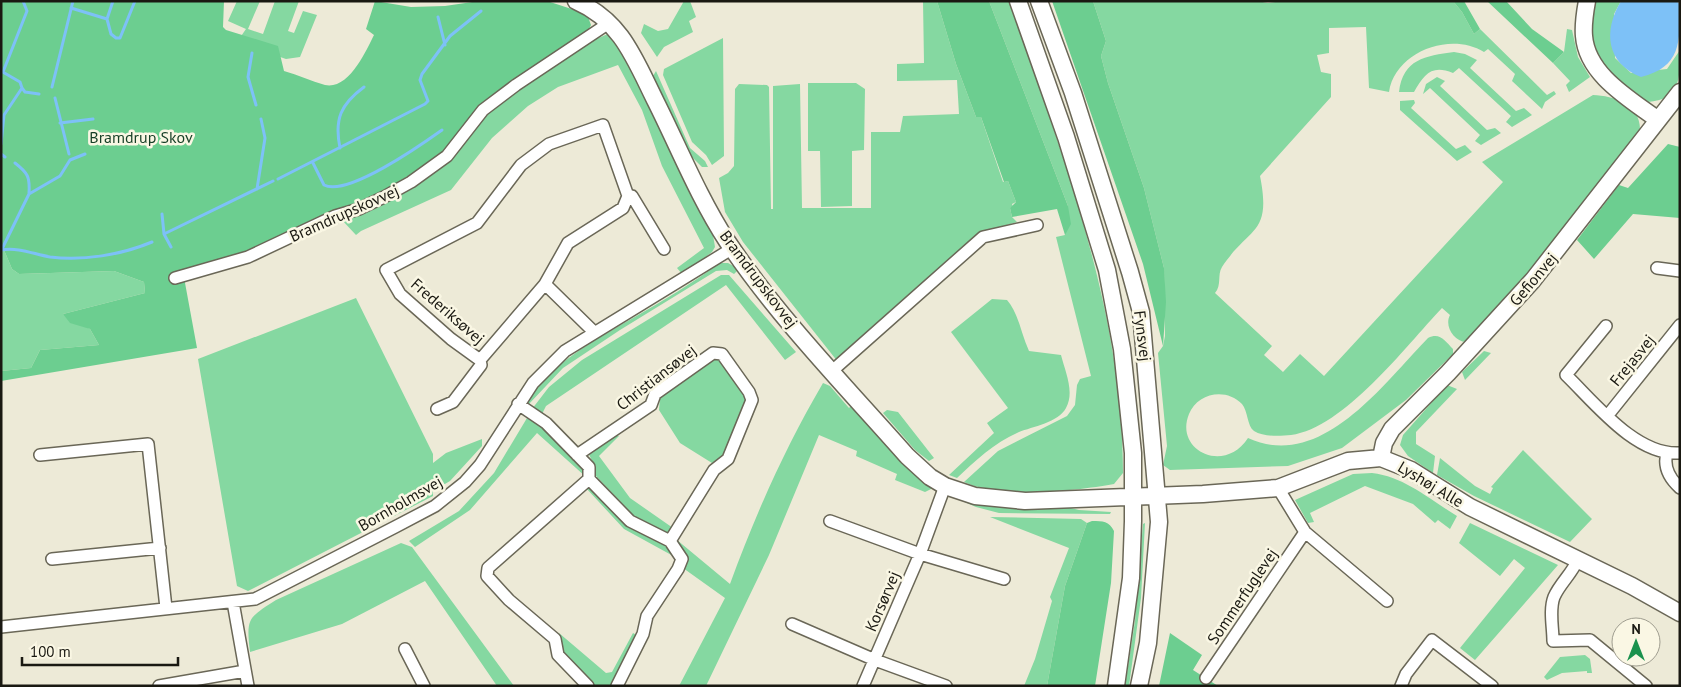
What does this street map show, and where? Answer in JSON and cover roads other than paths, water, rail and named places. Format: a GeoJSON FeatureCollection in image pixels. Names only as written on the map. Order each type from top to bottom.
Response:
{"type":"FeatureCollection","features":[{"type":"Feature","properties":{"kind":"street","name":"Bramdrupskovvej"},"geometry":{"type":"LineString","coordinates":[[576,1],[609,22],[624,38],[697,184],[733,248],[781,311],[919,469],[945,486],[976,496],[1007,500],[1134,497]]}},
{"type":"Feature","properties":{"kind":"street","name":"Fynsvej"},"geometry":{"type":"LineString","coordinates":[[1018,1],[1066,137],[1107,270],[1128,390],[1134,497],[1131,578],[1116,686]]}},
{"type":"Feature","properties":{"kind":"street","name":"Fynsvej"},"geometry":{"type":"LineString","coordinates":[[1039,1],[1076,102],[1141,312],[1158,496],[1158,532],[1148,643],[1139,686]]}},
{"type":"Feature","properties":{"kind":"street"},"geometry":{"type":"LineString","coordinates":[[1586,1],[1584,37],[1588,53],[1595,65],[1607,80],[1658,120]]}},
{"type":"Feature","properties":{"kind":"street","name":"Bramdrupskovvej"},"geometry":{"type":"LineString","coordinates":[[176,278],[248,257],[320,223],[376,201],[411,182],[447,156],[483,110],[516,85],[609,22]]}},
{"type":"Feature","properties":{"kind":"street","name":"Gefionvej"},"geometry":{"type":"LineString","coordinates":[[1381,458],[1384,443],[1392,429],[1448,373],[1533,280],[1680,92]]}},
{"type":"Feature","properties":{"kind":"street","name":"Frederiksøvej"},"geometry":{"type":"LineString","coordinates":[[437,409],[453,402],[481,365],[480,360],[545,284],[568,243],[623,208],[628,196],[603,125],[549,144],[521,165],[477,223],[386,270],[400,294],[450,339],[480,360]]}},
{"type":"Feature","properties":{"kind":"street","name":"Frederiksøvej"},"geometry":{"type":"LineString","coordinates":[[628,196],[632,196],[664,249]]}},
{"type":"Feature","properties":{"kind":"street"},"geometry":{"type":"LineString","coordinates":[[832,370],[984,237],[1037,224]]}},
{"type":"Feature","properties":{"kind":"street","name":"Bornholmsvej"},"geometry":{"type":"LineString","coordinates":[[1,627],[255,599],[435,506],[465,482],[480,465],[533,383],[565,351],[733,248]]}},
{"type":"Feature","properties":{"kind":"street"},"geometry":{"type":"LineString","coordinates":[[1657,268],[1680,271]]}},
{"type":"Feature","properties":{"kind":"street"},"geometry":{"type":"LineString","coordinates":[[545,284],[594,332]]}},
{"type":"Feature","properties":{"kind":"street","name":"Frejasvej"},"geometry":{"type":"LineString","coordinates":[[1608,415],[1680,325]]}},
{"type":"Feature","properties":{"kind":"street"},"geometry":{"type":"LineString","coordinates":[[1606,326],[1566,375],[1608,415],[1643,444],[1667,452],[1680,453]]}},
{"type":"Feature","properties":{"kind":"street","name":"Christiansøvej"},"geometry":{"type":"LineString","coordinates":[[577,455],[651,405],[655,394],[713,353],[722,354],[749,392],[752,400],[728,459],[714,470],[670,541]]}},
{"type":"Feature","properties":{"kind":"street"},"geometry":{"type":"LineString","coordinates":[[518,404],[546,423],[589,467],[590,479],[630,521],[670,541],[682,560],[647,616],[643,634],[617,686]]}},
{"type":"Feature","properties":{"kind":"street"},"geometry":{"type":"LineString","coordinates":[[40,455],[148,444],[166,608]]}},
{"type":"Feature","properties":{"kind":"street"},"geometry":{"type":"LineString","coordinates":[[1667,452],[1664,462],[1668,473],[1680,488]]}},
{"type":"Feature","properties":{"kind":"street","name":"Lyshøj Alle"},"geometry":{"type":"LineString","coordinates":[[1134,497],[1278,488],[1348,461],[1381,458],[1402,464],[1470,507],[1578,559],[1679,611]]}},
{"type":"Feature","properties":{"kind":"street"},"geometry":{"type":"LineString","coordinates":[[588,686],[558,654],[555,638],[510,600],[487,576],[488,568],[590,479]]}},
{"type":"Feature","properties":{"kind":"street","name":"Korsørvej"},"geometry":{"type":"LineString","coordinates":[[863,686],[920,554],[945,486]]}},
{"type":"Feature","properties":{"kind":"street"},"geometry":{"type":"LineString","coordinates":[[1278,488],[1305,532],[1387,601]]}},
{"type":"Feature","properties":{"kind":"street"},"geometry":{"type":"LineString","coordinates":[[830,521],[920,554],[1004,579]]}},
{"type":"Feature","properties":{"kind":"street","name":"Sommerfuglevej"},"geometry":{"type":"LineString","coordinates":[[1206,678],[1305,532]]}},
{"type":"Feature","properties":{"kind":"street"},"geometry":{"type":"LineString","coordinates":[[52,560],[160,548]]}},
{"type":"Feature","properties":{"kind":"street"},"geometry":{"type":"LineString","coordinates":[[1578,559],[1573,572],[1555,596],[1552,609],[1553,641],[1590,640],[1646,686]]}},
{"type":"Feature","properties":{"kind":"street"},"geometry":{"type":"LineString","coordinates":[[233,602],[248,686]]}},
{"type":"Feature","properties":{"kind":"street"},"geometry":{"type":"LineString","coordinates":[[792,624],[875,660],[946,686]]}},
{"type":"Feature","properties":{"kind":"street"},"geometry":{"type":"LineString","coordinates":[[1401,686],[1406,674],[1432,640],[1492,686]]}},
{"type":"Feature","properties":{"kind":"street"},"geometry":{"type":"LineString","coordinates":[[405,649],[424,686]]}},
{"type":"Feature","properties":{"kind":"street"},"geometry":{"type":"LineString","coordinates":[[159,686],[245,671]]}},
{"type":"Feature","properties":{"kind":"water"},"geometry":{"type":"Polygon","coordinates":[[[1621,1],[1676,1],[1680,4],[1680,30],[1675,51],[1671,60],[1654,73],[1641,77],[1629,71],[1615,55],[1610,35],[1615,12],[1621,1]]]}},
{"type":"Feature","properties":{"kind":"waterway"},"geometry":{"type":"LineString","coordinates":[[3,72],[27,11],[23,1]]}},
{"type":"Feature","properties":{"kind":"waterway"},"geometry":{"type":"LineString","coordinates":[[52,87],[73,1]]}},
{"type":"Feature","properties":{"kind":"waterway"},"geometry":{"type":"LineString","coordinates":[[107,19],[113,1]]}},
{"type":"Feature","properties":{"kind":"waterway"},"geometry":{"type":"LineString","coordinates":[[71,8],[107,19],[111,34],[116,38],[120,38],[135,1]]}},
{"type":"Feature","properties":{"kind":"waterway"},"geometry":{"type":"LineString","coordinates":[[278,179],[425,104],[428,101],[420,80],[422,74],[450,36],[481,11]]}},
{"type":"Feature","properties":{"kind":"waterway"},"geometry":{"type":"LineString","coordinates":[[438,17],[445,45]]}},
{"type":"Feature","properties":{"kind":"waterway"},"geometry":{"type":"LineString","coordinates":[[252,53],[248,77],[256,105]]}},
{"type":"Feature","properties":{"kind":"waterway"},"geometry":{"type":"LineString","coordinates":[[1,71],[20,82],[22,88],[4,115],[1,144]]}},
{"type":"Feature","properties":{"kind":"waterway"},"geometry":{"type":"LineString","coordinates":[[340,148],[338,129],[341,113],[356,93],[364,87]]}},
{"type":"Feature","properties":{"kind":"waterway"},"geometry":{"type":"LineString","coordinates":[[22,88],[25,92],[39,94]]}},
{"type":"Feature","properties":{"kind":"waterway"},"geometry":{"type":"LineString","coordinates":[[55,98],[69,154]]}},
{"type":"Feature","properties":{"kind":"waterway"},"geometry":{"type":"LineString","coordinates":[[60,123],[93,119]]}},
{"type":"Feature","properties":{"kind":"waterway"},"geometry":{"type":"LineString","coordinates":[[257,189],[265,138],[261,119]]}},
{"type":"Feature","properties":{"kind":"waterway"},"geometry":{"type":"LineString","coordinates":[[313,163],[324,185],[335,187],[349,184],[384,168],[442,130]]}},
{"type":"Feature","properties":{"kind":"waterway"},"geometry":{"type":"LineString","coordinates":[[1,154],[5,157]]}},
{"type":"Feature","properties":{"kind":"waterway"},"geometry":{"type":"LineString","coordinates":[[2,249],[29,194],[60,176],[70,160],[85,154]]}},
{"type":"Feature","properties":{"kind":"waterway"},"geometry":{"type":"LineString","coordinates":[[15,163],[27,176],[29,193]]}},
{"type":"Feature","properties":{"kind":"waterway"},"geometry":{"type":"LineString","coordinates":[[164,234],[273,181]]}},
{"type":"Feature","properties":{"kind":"waterway"},"geometry":{"type":"LineString","coordinates":[[162,214],[164,234],[171,247]]}},
{"type":"Feature","properties":{"kind":"waterway"},"geometry":{"type":"LineString","coordinates":[[1,250],[14,249],[50,257],[76,258],[115,254],[152,242]]}},
{"type":"Feature","properties":{"kind":"park label","name":"Bramdrup Skov"},"geometry":{"type":"Point","coordinates":[141,137]}}]}
